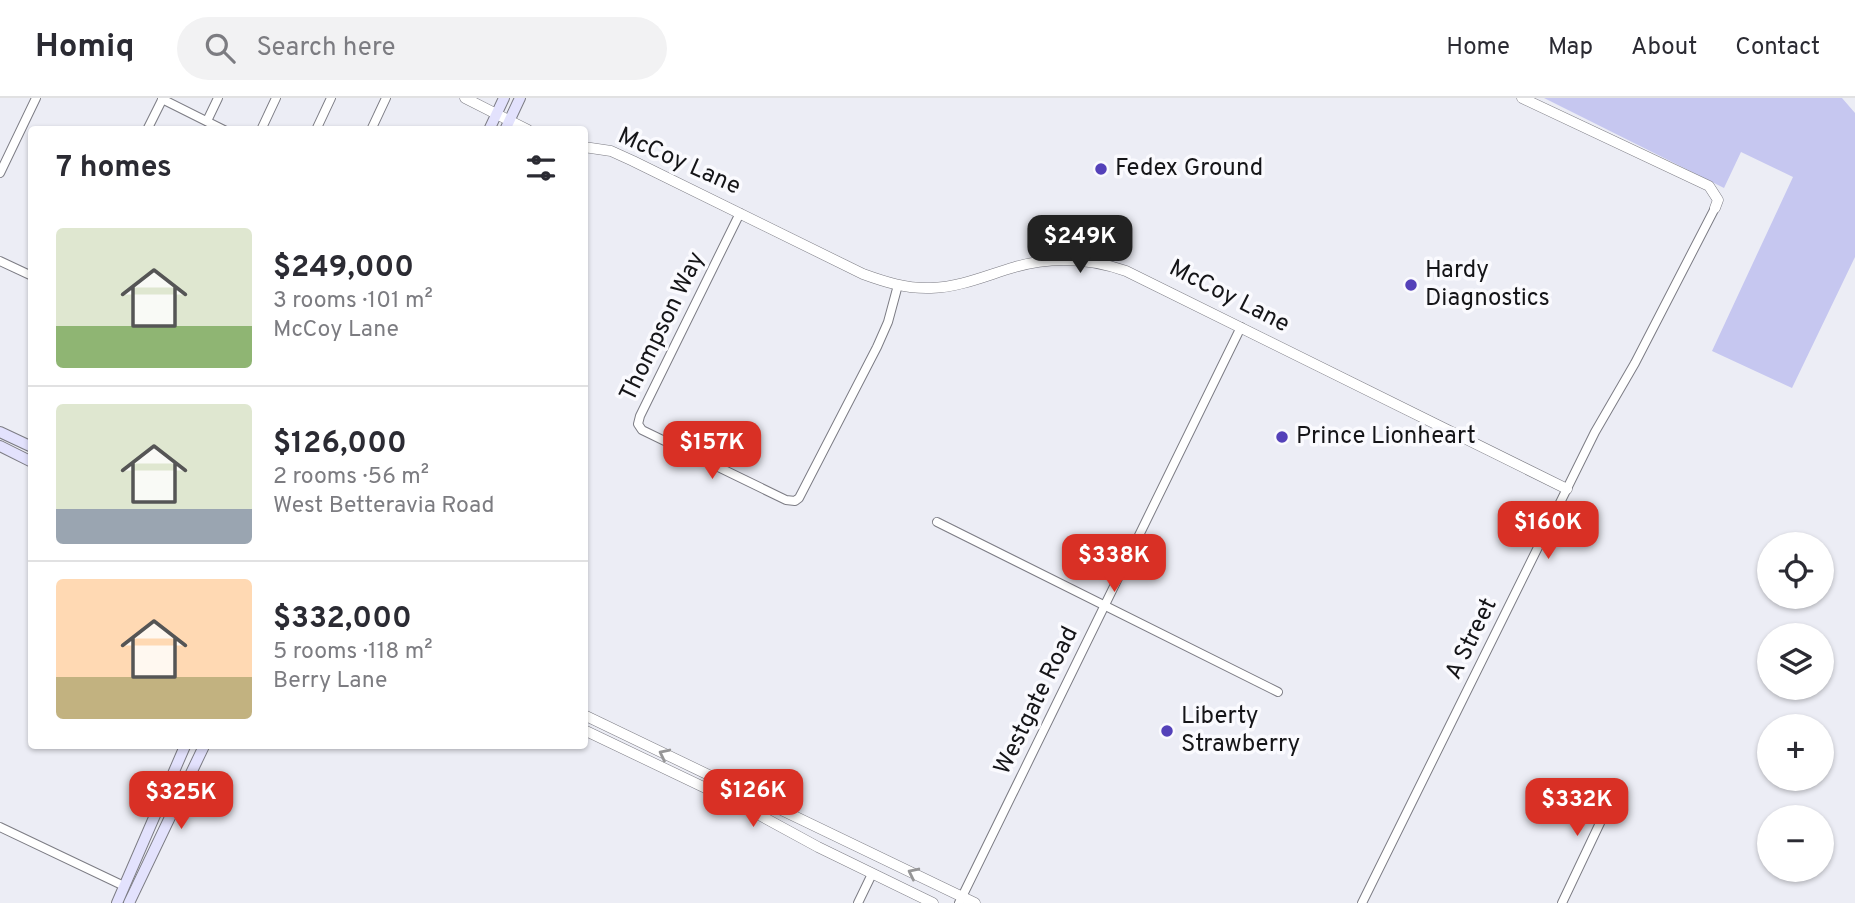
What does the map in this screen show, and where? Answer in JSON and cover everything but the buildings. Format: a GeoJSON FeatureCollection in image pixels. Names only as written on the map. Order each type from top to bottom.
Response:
{"type":"FeatureCollection","features":[{"type":"Feature","properties":{"kind":"main road"},"geometry":{"type":"LineString","coordinates":[[491,126],[504,98]]}},
{"type":"Feature","properties":{"kind":"main road"},"geometry":{"type":"LineString","coordinates":[[507,125],[520,98]]}},
{"type":"Feature","properties":{"kind":"main road"},"geometry":{"type":"LineString","coordinates":[[0,432],[28,445]]}},
{"type":"Feature","properties":{"kind":"main road"},"geometry":{"type":"LineString","coordinates":[[0,446],[28,460]]}},
{"type":"Feature","properties":{"kind":"main road"},"geometry":{"type":"LineString","coordinates":[[117,903],[184,749]]}},
{"type":"Feature","properties":{"kind":"main road"},"geometry":{"type":"LineString","coordinates":[[129,903],[203,749]]}},
{"type":"Feature","properties":{"kind":"street"},"geometry":{"type":"LineString","coordinates":[[0,173],[36,98]]}},
{"type":"Feature","properties":{"kind":"street"},"geometry":{"type":"LineString","coordinates":[[207,121],[218,98]]}},
{"type":"Feature","properties":{"kind":"street"},"geometry":{"type":"LineString","coordinates":[[263,126],[276,98]]}},
{"type":"Feature","properties":{"kind":"street"},"geometry":{"type":"LineString","coordinates":[[318,126],[331,98]]}},
{"type":"Feature","properties":{"kind":"street"},"geometry":{"type":"LineString","coordinates":[[373,126],[386,98]]}},
{"type":"Feature","properties":{"kind":"street"},"geometry":{"type":"LineString","coordinates":[[465,98],[497,114],[507,125]]}},
{"type":"Feature","properties":{"kind":"street"},"geometry":{"type":"LineString","coordinates":[[1522,98],[1709,186],[1718,200],[1715,208]]}},
{"type":"Feature","properties":{"kind":"street"},"geometry":{"type":"LineString","coordinates":[[149,126],[162,99],[216,126]]}},
{"type":"Feature","properties":{"kind":"street","name":"McCoy Lane"},"geometry":{"type":"LineString","coordinates":[[588,148],[611,152],[633,161],[863,274],[898,285],[931,288],[957,285],[1044,261],[1087,260],[1110,265],[1147,280],[1567,489]]}},
{"type":"Feature","properties":{"kind":"street","name":"A Street"},"geometry":{"type":"LineString","coordinates":[[1362,903],[1595,432],[1635,363],[1715,208]]}},
{"type":"Feature","properties":{"kind":"street","name":"Thompson Way"},"geometry":{"type":"LineString","coordinates":[[740,213],[638,424],[642,430],[786,500],[795,501],[799,498],[823,452],[883,335],[898,285]]}},
{"type":"Feature","properties":{"kind":"street"},"geometry":{"type":"LineString","coordinates":[[0,261],[28,274]]}},
{"type":"Feature","properties":{"kind":"street","name":"Westgate Road"},"geometry":{"type":"LineString","coordinates":[[961,900],[1241,327]]}},
{"type":"Feature","properties":{"kind":"street"},"geometry":{"type":"LineString","coordinates":[[936,522],[1278,692]]}},
{"type":"Feature","properties":{"kind":"street"},"geometry":{"type":"LineString","coordinates":[[588,717],[961,900],[975,903]]}},
{"type":"Feature","properties":{"kind":"street"},"geometry":{"type":"LineString","coordinates":[[588,732],[739,803],[818,847],[933,903]]}},
{"type":"Feature","properties":{"kind":"street"},"geometry":{"type":"LineString","coordinates":[[1562,903],[1618,785]]}},
{"type":"Feature","properties":{"kind":"street"},"geometry":{"type":"LineString","coordinates":[[0,827],[124,886]]}},
{"type":"Feature","properties":{"kind":"street"},"geometry":{"type":"LineString","coordinates":[[858,903],[872,873]]}},
{"type":"Feature","properties":{"kind":"shaded area"},"geometry":{"type":"Polygon","coordinates":[[[1544,98],[1842,98],[1855,113],[1855,257],[1792,388],[1712,351],[1793,177],[1741,152],[1724,188],[1544,98]]]}},
{"type":"Feature","properties":{"kind":"place","name":"Fedex Ground"},"geometry":{"type":"Point","coordinates":[1101,169]}},
{"type":"Feature","properties":{"kind":"place","name":"Hardy Diagnostics"},"geometry":{"type":"Point","coordinates":[1411,285]}},
{"type":"Feature","properties":{"kind":"place","name":"Prince Lionheart"},"geometry":{"type":"Point","coordinates":[1282,437]}},
{"type":"Feature","properties":{"kind":"place","name":"Liberty Strawberry"},"geometry":{"type":"Point","coordinates":[1167,731]}}]}
